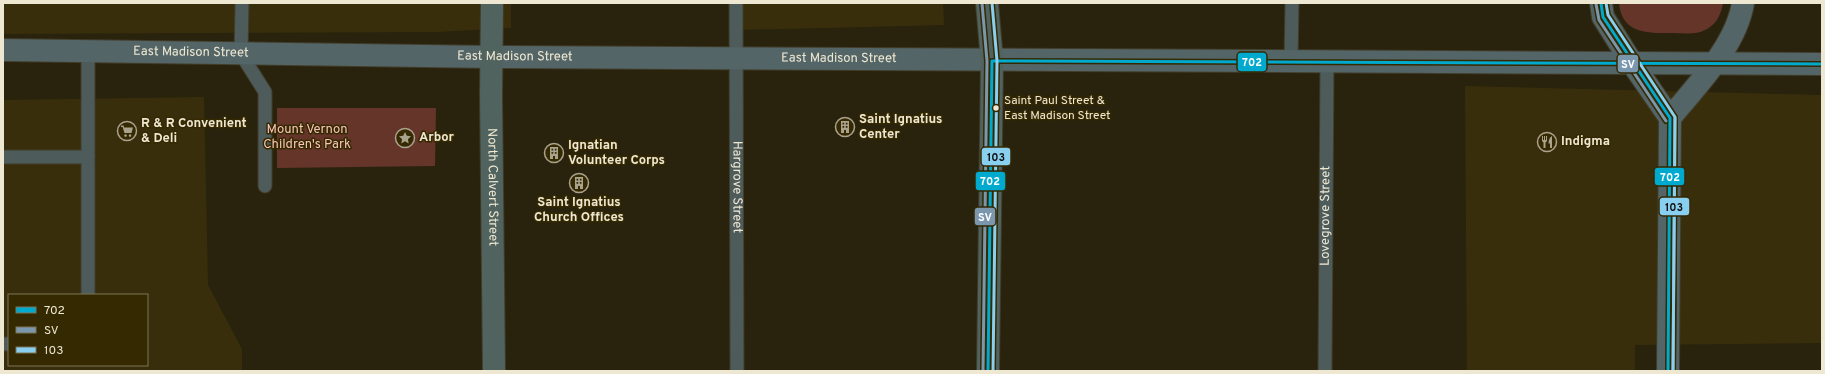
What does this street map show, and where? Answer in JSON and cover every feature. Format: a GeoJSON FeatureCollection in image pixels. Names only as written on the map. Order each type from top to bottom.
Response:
{"type":"FeatureCollection","features":[{"type":"Feature","properties":{"kind":"main road","name":"North Calvert Street"},"geometry":{"type":"LineString","coordinates":[[492,3],[491,95],[494,371]]}},
{"type":"Feature","properties":{"kind":"main road"},"geometry":{"type":"LineString","coordinates":[[987,3],[992,61],[988,371]]}},
{"type":"Feature","properties":{"kind":"main road"},"geometry":{"type":"LineString","coordinates":[[1601,3],[1603,17],[1632,63],[1670,118],[1668,371]]}},
{"type":"Feature","properties":{"kind":"main road"},"geometry":{"type":"LineString","coordinates":[[1670,118],[1714,63],[1739,21],[1743,3]]}},
{"type":"Feature","properties":{"kind":"main road","name":"East Madison Street"},"geometry":{"type":"LineString","coordinates":[[3,50],[492,57],[992,61],[1327,61],[1822,64]]}},
{"type":"Feature","properties":{"kind":"lane"},"geometry":{"type":"LineString","coordinates":[[242,3],[241,54],[265,92],[266,186]]}},
{"type":"Feature","properties":{"kind":"lane","name":"Hargrove Street"},"geometry":{"type":"LineString","coordinates":[[736,3],[737,371]]}},
{"type":"Feature","properties":{"kind":"lane"},"geometry":{"type":"LineString","coordinates":[[1291,61],[1292,3]]}},
{"type":"Feature","properties":{"kind":"lane"},"geometry":{"type":"LineString","coordinates":[[88,52],[88,294]]}},
{"type":"Feature","properties":{"kind":"lane","name":"Lovegrove Street"},"geometry":{"type":"LineString","coordinates":[[1325,371],[1327,61]]}},
{"type":"Feature","properties":{"kind":"lane"},"geometry":{"type":"LineString","coordinates":[[3,157],[88,157]]}},
{"type":"Feature","properties":{"kind":"shaded area"},"geometry":{"type":"Polygon","coordinates":[[[3,3],[511,3],[511,28],[437,32],[3,34],[3,3]]]}},
{"type":"Feature","properties":{"kind":"shaded area"},"geometry":{"type":"Polygon","coordinates":[[[738,3],[943,3],[944,25],[738,30],[738,3]]]}},
{"type":"Feature","properties":{"kind":"shaded area"},"geometry":{"type":"Polygon","coordinates":[[[1465,86],[1822,95],[1822,343],[1635,345],[1635,371],[1467,371],[1465,86]]]}},
{"type":"Feature","properties":{"kind":"shaded area"},"geometry":{"type":"Polygon","coordinates":[[[204,97],[208,285],[242,349],[242,371],[3,371],[3,100],[204,97]]]}},
{"type":"Feature","properties":{"kind":"green space"},"geometry":{"type":"Polygon","coordinates":[[[1619,3],[1723,3],[1721,12],[1715,22],[1709,28],[1701,32],[1655,33],[1638,30],[1631,27],[1625,21],[1621,13],[1619,3]]]}},
{"type":"Feature","properties":{"kind":"green space","name":"Mount Vernon Children's Park"},"geometry":{"type":"Polygon","coordinates":[[[277,108],[436,108],[435,166],[277,168],[277,108]]]}},
{"type":"Feature","properties":{"kind":"transit line","name":"SV"},"geometry":{"type":"LineString","coordinates":[[982,3],[987,61],[983,371]]}},
{"type":"Feature","properties":{"kind":"transit line","name":"103"},"geometry":{"type":"LineString","coordinates":[[992,3],[997,61],[993,371]]}},
{"type":"Feature","properties":{"kind":"transit line","name":"702"},"geometry":{"type":"LineString","coordinates":[[1601,3],[1603,17],[1670,118],[1668,371]]}},
{"type":"Feature","properties":{"kind":"transit line","name":"103"},"geometry":{"type":"LineString","coordinates":[[1606,3],[1608,15],[1675,117],[1673,371]]}},
{"type":"Feature","properties":{"kind":"transit line","name":"SV"},"geometry":{"type":"LineString","coordinates":[[1596,4],[1599,20],[1666,121]]}},
{"type":"Feature","properties":{"kind":"transit line","name":"702"},"geometry":{"type":"LineString","coordinates":[[988,371],[992,61],[1822,64]]}},
{"type":"Feature","properties":{"kind":"transit line","name":"SV"},"geometry":{"type":"LineString","coordinates":[[1673,371],[1675,118]]}},
{"type":"Feature","properties":{"kind":"place","name":"Saint Paul Street & East Madison Street"},"geometry":{"type":"Point","coordinates":[996,108]}},
{"type":"Feature","properties":{"kind":"place","name":"Saint Ignatius Center"},"geometry":{"type":"Point","coordinates":[845,127]}},
{"type":"Feature","properties":{"kind":"place","name":"R & R Convenient & Deli"},"geometry":{"type":"Point","coordinates":[127,131]}},
{"type":"Feature","properties":{"kind":"place","name":"Arbor"},"geometry":{"type":"Point","coordinates":[405,138]}},
{"type":"Feature","properties":{"kind":"place","name":"Indigma"},"geometry":{"type":"Point","coordinates":[1547,142]}},
{"type":"Feature","properties":{"kind":"place","name":"Ignatian Volunteer Corps"},"geometry":{"type":"Point","coordinates":[554,153]}},
{"type":"Feature","properties":{"kind":"place","name":"Saint Ignatius Church Offices"},"geometry":{"type":"Point","coordinates":[579,183]}}]}
